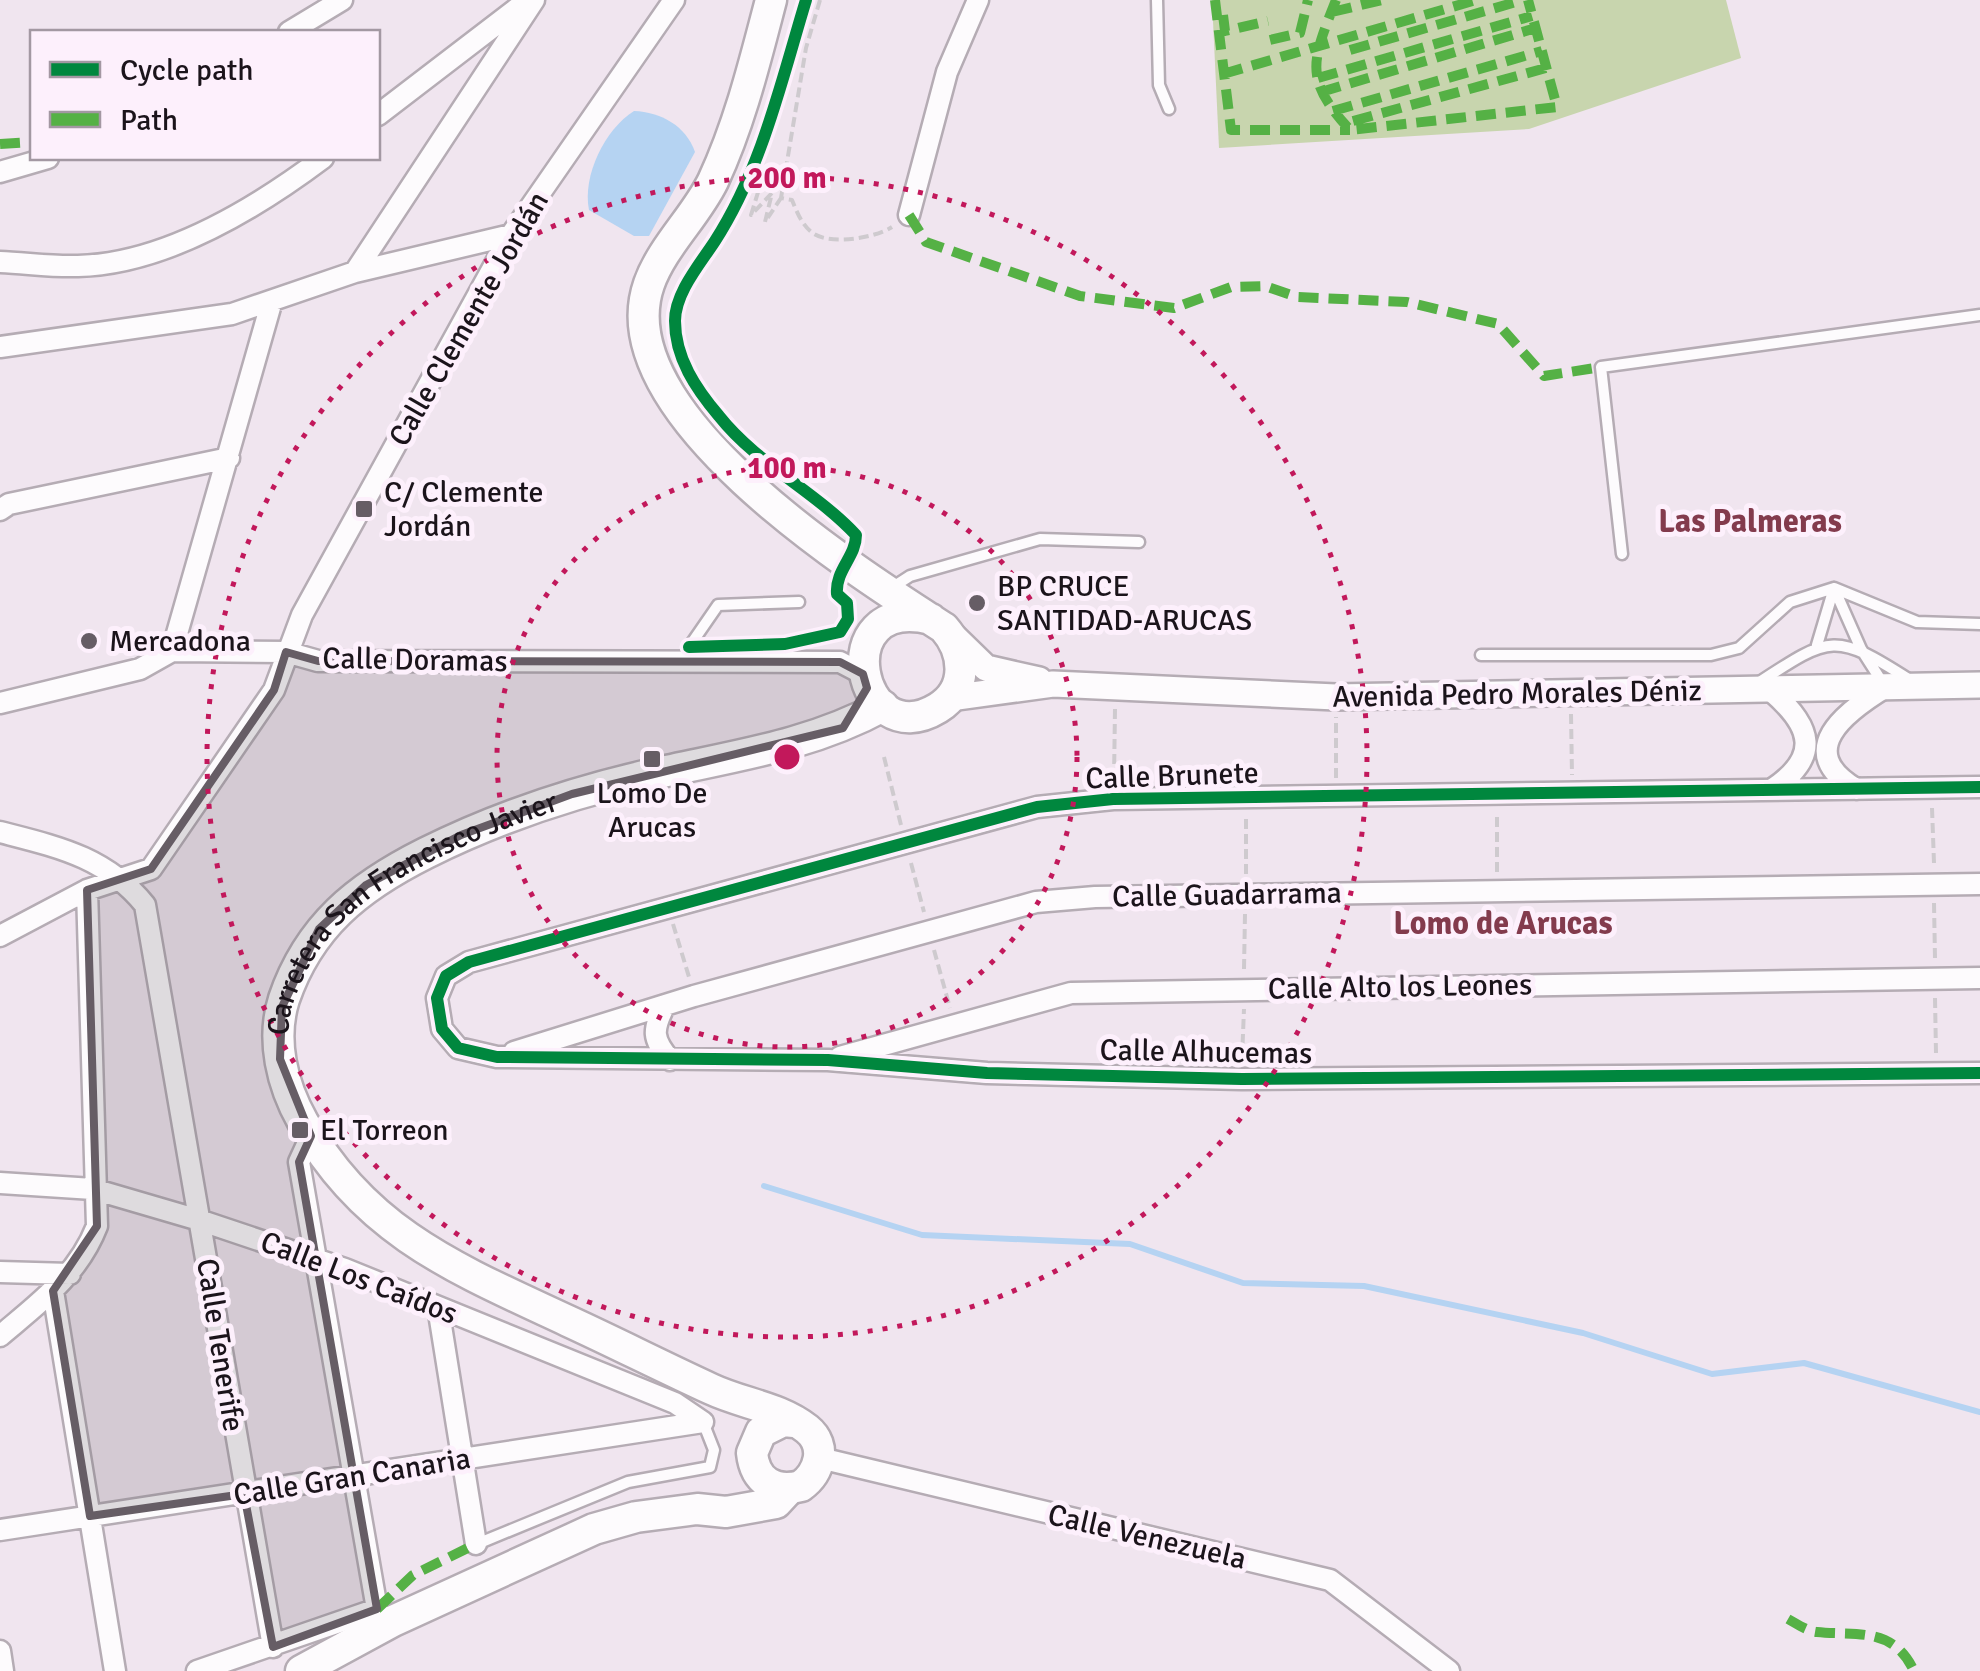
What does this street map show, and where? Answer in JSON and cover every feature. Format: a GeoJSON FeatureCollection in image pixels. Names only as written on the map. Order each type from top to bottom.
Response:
{"type":"FeatureCollection","features":[{"type":"Feature","properties":{"kind":"main road"},"geometry":{"type":"LineString","coordinates":[[771,0],[732,137],[711,184],[649,284],[644,326],[663,389],[705,442],[805,534],[938,623],[959,646],[962,661],[950,698],[925,714],[910,716],[866,668],[873,603],[852,567]]}},
{"type":"Feature","properties":{"kind":"main road"},"geometry":{"type":"LineString","coordinates":[[866,668],[901,616],[938,623]]}},
{"type":"Feature","properties":{"kind":"main road","name":"Carretera San Francisco Javier"},"geometry":{"type":"LineString","coordinates":[[794,1422],[786,1414],[716,1392],[432,1256],[359,1197],[328,1164],[297,1112],[280,1059],[277,1035],[296,964],[319,929],[366,885],[461,836],[572,794],[796,744],[844,728],[866,668]]}},
{"type":"Feature","properties":{"kind":"main road"},"geometry":{"type":"LineString","coordinates":[[716,1392],[733,1410],[767,1484],[789,1489]]}},
{"type":"Feature","properties":{"kind":"main road"},"geometry":{"type":"LineString","coordinates":[[301,1671],[393,1621],[594,1530],[636,1517],[697,1509],[726,1512],[776,1503],[789,1489],[810,1479],[820,1458],[814,1436],[794,1422],[782,1421],[762,1432],[753,1459],[728,1496],[697,1509]]}},
{"type":"Feature","properties":{"kind":"street"},"geometry":{"type":"LineString","coordinates":[[291,30],[342,0]]}},
{"type":"Feature","properties":{"kind":"street"},"geometry":{"type":"LineString","coordinates":[[380,114],[531,0]]}},
{"type":"Feature","properties":{"kind":"street"},"geometry":{"type":"LineString","coordinates":[[355,272],[531,0]]}},
{"type":"Feature","properties":{"kind":"street","name":"Calle Clemente Jordán"},"geometry":{"type":"LineString","coordinates":[[0,936],[87,890],[121,876],[151,870],[274,690],[302,615],[511,235],[674,0]]}},
{"type":"Feature","properties":{"kind":"street"},"geometry":{"type":"LineString","coordinates":[[910,214],[947,72],[978,0]]}},
{"type":"Feature","properties":{"kind":"street"},"geometry":{"type":"LineString","coordinates":[[0,172],[41,160]]}},
{"type":"Feature","properties":{"kind":"street"},"geometry":{"type":"LineString","coordinates":[[0,262],[80,266],[156,250],[208,232],[320,160]]}},
{"type":"Feature","properties":{"kind":"street"},"geometry":{"type":"LineString","coordinates":[[0,347],[232,314],[271,304],[355,272],[511,235]]}},
{"type":"Feature","properties":{"kind":"street"},"geometry":{"type":"LineString","coordinates":[[172,651],[271,304]]}},
{"type":"Feature","properties":{"kind":"street"},"geometry":{"type":"LineString","coordinates":[[0,510],[9,504],[229,458]]}},
{"type":"Feature","properties":{"kind":"street"},"geometry":{"type":"LineString","coordinates":[[938,623],[986,668],[1054,684]]}},
{"type":"Feature","properties":{"kind":"street","name":"Calle Doramas"},"geometry":{"type":"LineString","coordinates":[[0,703],[140,669],[172,651],[286,652],[318,661],[686,662],[866,668]]}},
{"type":"Feature","properties":{"kind":"street"},"geometry":{"type":"LineString","coordinates":[[950,698],[1054,684]]}},
{"type":"Feature","properties":{"kind":"street","name":"Avenida Pedro Morales Déniz"},"geometry":{"type":"LineString","coordinates":[[1054,684],[1336,698],[1980,686]]}},
{"type":"Feature","properties":{"kind":"street"},"geometry":{"type":"LineString","coordinates":[[1856,790],[1837,778],[1828,761],[1829,736],[1847,711],[1886,687]]}},
{"type":"Feature","properties":{"kind":"street"},"geometry":{"type":"LineString","coordinates":[[1770,792],[1796,774],[1806,752],[1805,729],[1796,712],[1771,691]]}},
{"type":"Feature","properties":{"kind":"street","name":"Calle Brunete"},"geometry":{"type":"LineString","coordinates":[[442,1030],[437,998],[446,976],[469,962],[1037,807],[1114,799],[1497,797],[1980,787]]}},
{"type":"Feature","properties":{"kind":"street"},"geometry":{"type":"LineString","coordinates":[[0,832],[55,846],[121,876]]}},
{"type":"Feature","properties":{"kind":"street","name":"Calle Tenerife"},"geometry":{"type":"LineString","coordinates":[[121,876],[145,905],[273,1647]]}},
{"type":"Feature","properties":{"kind":"street","name":"Calle Guadarrama"},"geometry":{"type":"LineString","coordinates":[[497,1057],[694,996],[1036,902],[1980,884]]}},
{"type":"Feature","properties":{"kind":"street"},"geometry":{"type":"LineString","coordinates":[[0,1336],[70,1274],[87,1252],[97,1226],[87,890]]}},
{"type":"Feature","properties":{"kind":"street","name":"Calle Alto los Leones"},"geometry":{"type":"LineString","coordinates":[[828,1060],[954,1022],[1071,993],[1980,978]]}},
{"type":"Feature","properties":{"kind":"street"},"geometry":{"type":"LineString","coordinates":[[664,1005],[653,1028],[655,1042],[670,1060]]}},
{"type":"Feature","properties":{"kind":"street","name":"Calle Alhucemas"},"geometry":{"type":"LineString","coordinates":[[442,1030],[458,1048],[497,1057],[828,1060],[987,1073],[1242,1079],[1980,1074]]}},
{"type":"Feature","properties":{"kind":"street"},"geometry":{"type":"LineString","coordinates":[[197,1671],[377,1609],[299,1162],[310,1136]]}},
{"type":"Feature","properties":{"kind":"street","name":"Calle Los Caídos"},"geometry":{"type":"LineString","coordinates":[[0,1183],[94,1189],[319,1260],[675,1402],[703,1422]]}},
{"type":"Feature","properties":{"kind":"street"},"geometry":{"type":"LineString","coordinates":[[0,1272],[70,1274]]}},
{"type":"Feature","properties":{"kind":"street"},"geometry":{"type":"LineString","coordinates":[[53,1292],[115,1671]]}},
{"type":"Feature","properties":{"kind":"street"},"geometry":{"type":"LineString","coordinates":[[438,1307],[476,1544]]}},
{"type":"Feature","properties":{"kind":"street","name":"Calle Gran Canaria"},"geometry":{"type":"LineString","coordinates":[[0,1530],[703,1422]]}},
{"type":"Feature","properties":{"kind":"street","name":"Calle Venezuela"},"geometry":{"type":"LineString","coordinates":[[820,1458],[1330,1580],[1449,1671]]}},
{"type":"Feature","properties":{"kind":"street"},"geometry":{"type":"LineString","coordinates":[[0,1651],[4,1671]]}},
{"type":"Feature","properties":{"kind":"lane"},"geometry":{"type":"LineString","coordinates":[[1157,0],[1158,72],[1169,109]]}},
{"type":"Feature","properties":{"kind":"lane"},"geometry":{"type":"LineString","coordinates":[[1622,554],[1601,367],[1980,315]]}},
{"type":"Feature","properties":{"kind":"lane"},"geometry":{"type":"LineString","coordinates":[[888,590],[910,576],[1040,539],[1139,542]]}},
{"type":"Feature","properties":{"kind":"lane"},"geometry":{"type":"LineString","coordinates":[[1480,655],[1711,656],[1739,648],[1790,602],[1834,588],[1918,622],[1980,624]]}},
{"type":"Feature","properties":{"kind":"lane"},"geometry":{"type":"LineString","coordinates":[[1816,645],[1834,588]]}},
{"type":"Feature","properties":{"kind":"lane"},"geometry":{"type":"LineString","coordinates":[[1834,588],[1861,649],[1886,687]]}},
{"type":"Feature","properties":{"kind":"lane"},"geometry":{"type":"LineString","coordinates":[[686,662],[689,646],[718,606],[798,602]]}},
{"type":"Feature","properties":{"kind":"lane"},"geometry":{"type":"LineString","coordinates":[[1744,691],[1816,645],[1861,649],[1920,686]]}},
{"type":"Feature","properties":{"kind":"lane"},"geometry":{"type":"LineString","coordinates":[[476,1544],[628,1482],[710,1467],[714,1450],[703,1422]]}},
{"type":"Feature","properties":{"kind":"path"},"geometry":{"type":"LineString","coordinates":[[747,185],[759,189],[752,214],[772,194],[766,222],[781,198],[806,48],[820,0]]}},
{"type":"Feature","properties":{"kind":"path"},"geometry":{"type":"LineString","coordinates":[[781,198],[792,200],[812,233],[825,238],[887,231],[910,214]]}},
{"type":"Feature","properties":{"kind":"path"},"geometry":{"type":"LineString","coordinates":[[1114,799],[1116,686]]}},
{"type":"Feature","properties":{"kind":"path"},"geometry":{"type":"LineString","coordinates":[[1571,693],[1572,795]]}},
{"type":"Feature","properties":{"kind":"path"},"geometry":{"type":"LineString","coordinates":[[1336,698],[1336,798]]}},
{"type":"Feature","properties":{"kind":"path"},"geometry":{"type":"LineString","coordinates":[[884,757],[954,1022]]}},
{"type":"Feature","properties":{"kind":"path"},"geometry":{"type":"LineString","coordinates":[[1932,788],[1936,1074]]}},
{"type":"Feature","properties":{"kind":"path"},"geometry":{"type":"LineString","coordinates":[[1497,797],[1497,892]]}},
{"type":"Feature","properties":{"kind":"path"},"geometry":{"type":"LineString","coordinates":[[1242,1079],[1246,798]]}},
{"type":"Feature","properties":{"kind":"path"},"geometry":{"type":"LineString","coordinates":[[668,907],[694,996]]}},
{"type":"Feature","properties":{"kind":"highlighted area"},"geometry":{"type":"Polygon","coordinates":[[[286,652],[318,661],[840,662],[863,674],[867,688],[843,728],[572,794],[461,835],[366,885],[319,929],[282,1007],[280,1059],[311,1136],[299,1162],[377,1609],[273,1647],[244,1494],[90,1516],[53,1291],[97,1226],[87,890],[151,869],[274,690],[286,652]]]}},
{"type":"Feature","properties":{"kind":"green space"},"geometry":{"type":"Polygon","coordinates":[[[1212,0],[1726,0],[1741,58],[1529,129],[1219,148],[1212,0]]]}},
{"type":"Feature","properties":{"kind":"water"},"geometry":{"type":"Polygon","coordinates":[[[634,111],[671,122],[695,152],[649,236],[634,236],[589,210],[589,183],[598,154],[614,129],[634,111]]]}},
{"type":"Feature","properties":{"kind":"waterway"},"geometry":{"type":"LineString","coordinates":[[764,1186],[922,1235],[1130,1244],[1243,1283],[1364,1286],[1583,1333],[1712,1374],[1804,1363],[1980,1412]]}},
{"type":"Feature","properties":{"kind":"marked path"},"geometry":{"type":"LineString","coordinates":[[1215,0],[1231,130],[1350,130]]}},
{"type":"Feature","properties":{"kind":"marked path"},"geometry":{"type":"LineString","coordinates":[[1270,40],[1300,33],[1308,0]]}},
{"type":"Feature","properties":{"kind":"marked path"},"geometry":{"type":"LineString","coordinates":[[1336,0],[1321,39],[1316,69],[1325,97],[1350,130],[1557,107],[1528,0]]}},
{"type":"Feature","properties":{"kind":"marked path"},"geometry":{"type":"LineString","coordinates":[[1332,12],[1382,0]]}},
{"type":"Feature","properties":{"kind":"marked path"},"geometry":{"type":"LineString","coordinates":[[1223,74],[1476,0]]}},
{"type":"Feature","properties":{"kind":"marked path"},"geometry":{"type":"LineString","coordinates":[[1350,50],[1523,0]]}},
{"type":"Feature","properties":{"kind":"marked path"},"geometry":{"type":"LineString","coordinates":[[1223,15],[1225,31],[1268,21]]}},
{"type":"Feature","properties":{"kind":"marked path"},"geometry":{"type":"LineString","coordinates":[[1318,78],[1532,16]]}},
{"type":"Feature","properties":{"kind":"marked path"},"geometry":{"type":"LineString","coordinates":[[1321,92],[1536,28]]}},
{"type":"Feature","properties":{"kind":"marked path"},"geometry":{"type":"LineString","coordinates":[[1333,111],[1542,51]]}},
{"type":"Feature","properties":{"kind":"marked path"},"geometry":{"type":"LineString","coordinates":[[1353,121],[1546,68]]}},
{"type":"Feature","properties":{"kind":"marked path"},"geometry":{"type":"LineString","coordinates":[[0,144],[30,142]]}},
{"type":"Feature","properties":{"kind":"marked path"},"geometry":{"type":"LineString","coordinates":[[909,215],[926,242],[1080,296],[1174,308],[1231,287],[1265,286],[1297,297],[1407,302],[1498,324],[1544,376],[1601,367]]}},
{"type":"Feature","properties":{"kind":"marked path"},"geometry":{"type":"LineString","coordinates":[[377,1609],[413,1575],[476,1544]]}},
{"type":"Feature","properties":{"kind":"marked path"},"geometry":{"type":"LineString","coordinates":[[1788,1619],[1813,1631],[1884,1640],[1895,1646],[1914,1671]]}},
{"type":"Feature","properties":{"kind":"cycle path"},"geometry":{"type":"LineString","coordinates":[[689,647],[785,644],[840,632],[848,619],[847,603],[837,594],[837,585],[856,535],[751,449],[719,416],[688,372],[675,321],[684,289],[746,184],[779,93],[806,0]]}},
{"type":"Feature","properties":{"kind":"cycle path"},"geometry":{"type":"LineString","coordinates":[[1980,787],[1113,799],[1037,807],[469,962],[446,976],[437,998],[442,1029],[458,1048],[497,1057],[828,1060],[987,1073],[1242,1079],[1980,1073]]}},
{"type":"Feature","properties":{"kind":"place","name":"C/ Clemente Jordán"},"geometry":{"type":"Point","coordinates":[364,509]}},
{"type":"Feature","properties":{"kind":"place","name":"BP CRUCE SANTIDAD-ARUCAS"},"geometry":{"type":"Point","coordinates":[977,603]}},
{"type":"Feature","properties":{"kind":"place","name":"Mercadona"},"geometry":{"type":"Point","coordinates":[89,641]}},
{"type":"Feature","properties":{"kind":"place","name":"Lomo De Arucas"},"geometry":{"type":"Point","coordinates":[652,759]}},
{"type":"Feature","properties":{"kind":"place","name":"El Torreon"},"geometry":{"type":"Point","coordinates":[300,1130]}},
{"type":"Feature","properties":{"kind":"district","name":"Las Palmeras"},"geometry":{"type":"Point","coordinates":[1750,521]}},
{"type":"Feature","properties":{"kind":"district","name":"Lomo de Arucas"},"geometry":{"type":"Point","coordinates":[1503,923]}}]}
